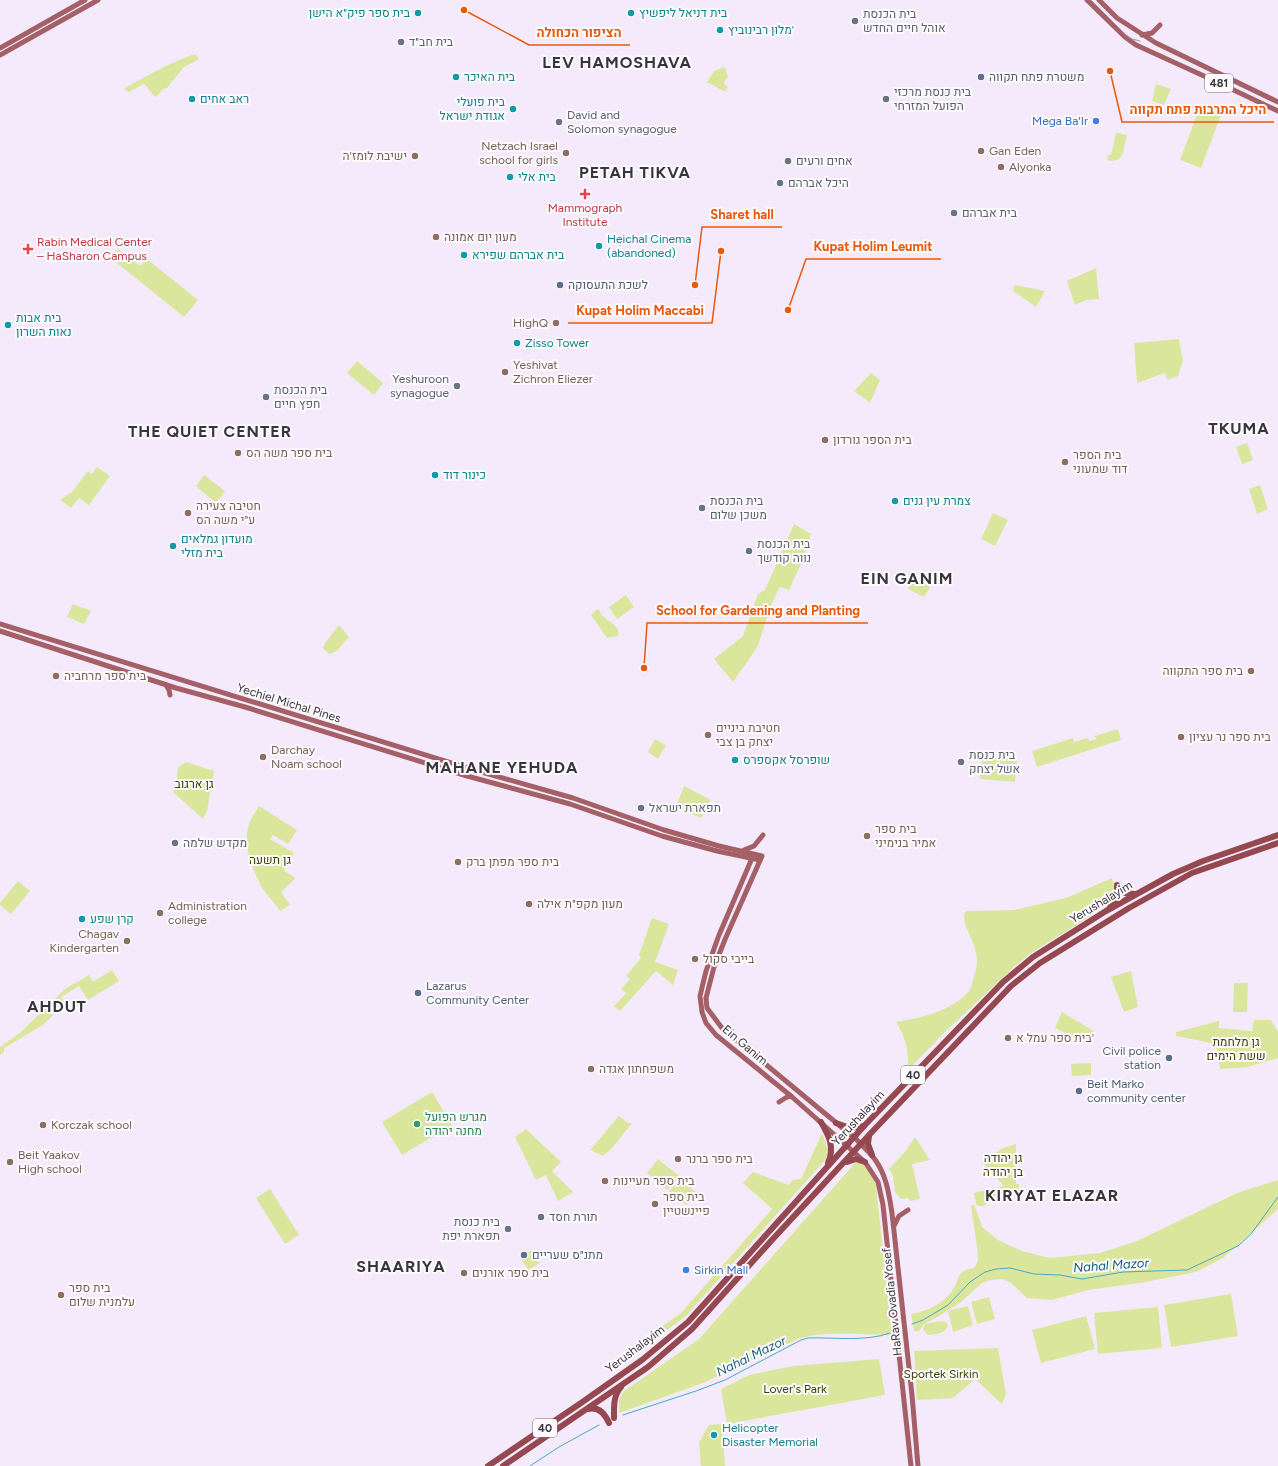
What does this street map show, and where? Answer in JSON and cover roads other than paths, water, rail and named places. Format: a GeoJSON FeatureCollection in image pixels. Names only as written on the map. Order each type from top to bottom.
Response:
{"type":"FeatureCollection","features":[{"type":"Feature","properties":{"kind":"highway","name":"Yerushalayim"},"geometry":{"type":"LineString","coordinates":[[488,1466],[642,1360],[688,1322],[853,1137],[1003,982],[1033,957],[1106,911],[1173,874],[1203,861],[1278,835]]}},
{"type":"Feature","properties":{"kind":"highway","name":"Yerushalayim"},"geometry":{"type":"LineString","coordinates":[[503,1466],[648,1367],[692,1329],[838,1167],[854,1152],[1011,986],[1040,963],[1129,908],[1192,873],[1278,843]]}},
{"type":"Feature","properties":{"kind":"highway"},"geometry":{"type":"LineString","coordinates":[[1106,911],[1115,902],[1118,888],[1129,894],[1136,894]]}},
{"type":"Feature","properties":{"kind":"highway"},"geometry":{"type":"LineString","coordinates":[[821,1122],[828,1133],[832,1147],[831,1156],[826,1169]]}},
{"type":"Feature","properties":{"kind":"highway"},"geometry":{"type":"LineString","coordinates":[[836,1123],[850,1128],[864,1126]]}},
{"type":"Feature","properties":{"kind":"highway"},"geometry":{"type":"LineString","coordinates":[[870,1134],[868,1144],[872,1155]]}},
{"type":"Feature","properties":{"kind":"highway"},"geometry":{"type":"LineString","coordinates":[[838,1167],[856,1159],[865,1162]]}},
{"type":"Feature","properties":{"kind":"highway"},"geometry":{"type":"LineString","coordinates":[[585,1410],[593,1408],[597,1409],[612,1420],[616,1394],[625,1382]]}},
{"type":"Feature","properties":{"kind":"main road"},"geometry":{"type":"LineString","coordinates":[[0,48],[85,0]]}},
{"type":"Feature","properties":{"kind":"main road"},"geometry":{"type":"LineString","coordinates":[[0,55],[98,0]]}},
{"type":"Feature","properties":{"kind":"main road","name":"481"},"geometry":{"type":"LineString","coordinates":[[1087,0],[1125,37],[1136,45],[1278,111]]}},
{"type":"Feature","properties":{"kind":"main road","name":"481"},"geometry":{"type":"LineString","coordinates":[[1098,0],[1116,18],[1142,35],[1278,102]]}},
{"type":"Feature","properties":{"kind":"main road"},"geometry":{"type":"LineString","coordinates":[[1142,35],[1152,33],[1160,25]]}},
{"type":"Feature","properties":{"kind":"main road","name":"Yechiel Michal Pines"},"geometry":{"type":"LineString","coordinates":[[0,624],[465,767],[573,798],[664,830],[742,851]]}},
{"type":"Feature","properties":{"kind":"main road","name":"Yechiel Michal Pines"},"geometry":{"type":"LineString","coordinates":[[0,631],[165,684],[245,707],[467,776],[570,804],[662,836],[717,851],[754,856]]}},
{"type":"Feature","properties":{"kind":"main road"},"geometry":{"type":"LineString","coordinates":[[165,684],[170,695]]}},
{"type":"Feature","properties":{"kind":"main road"},"geometry":{"type":"LineString","coordinates":[[742,851],[751,848],[763,835]]}},
{"type":"Feature","properties":{"kind":"main road"},"geometry":{"type":"LineString","coordinates":[[742,851],[754,856]]}},
{"type":"Feature","properties":{"kind":"main road","name":"Ein Ganim"},"geometry":{"type":"LineString","coordinates":[[854,1152],[791,1096],[716,1035],[706,1023],[701,1010],[700,996],[706,971],[719,935],[754,856],[761,858],[714,967],[706,998],[707,1008],[722,1028],[861,1144]]}},
{"type":"Feature","properties":{"kind":"main road"},"geometry":{"type":"LineString","coordinates":[[779,1102],[791,1096]]}},
{"type":"Feature","properties":{"kind":"main road","name":"HaRav Ovadia Yosef"},"geometry":{"type":"LineString","coordinates":[[861,1144],[876,1160],[886,1181],[893,1227],[912,1395],[918,1466]]}},
{"type":"Feature","properties":{"kind":"main road","name":"HaRav Ovadia Yosef"},"geometry":{"type":"LineString","coordinates":[[854,1152],[865,1162],[878,1182],[882,1198],[911,1466]]}},
{"type":"Feature","properties":{"kind":"main road"},"geometry":{"type":"LineString","coordinates":[[893,1227],[899,1216],[908,1210]]}},
{"type":"Feature","properties":{"kind":"waterway","name":"Nahal Mazor"},"geometry":{"type":"LineString","coordinates":[[912,1324],[923,1320],[948,1305],[970,1282],[985,1272],[996,1269],[1010,1268],[1034,1274],[1060,1275],[1082,1279],[1123,1272],[1187,1270],[1238,1246],[1251,1234],[1278,1197]]}},
{"type":"Feature","properties":{"kind":"waterway","name":"Nahal Mazor"},"geometry":{"type":"LineString","coordinates":[[623,1415],[725,1380],[801,1340],[808,1338],[860,1338],[881,1336],[890,1333]]}},
{"type":"Feature","properties":{"kind":"waterway","name":"Nahal Mazor"},"geometry":{"type":"LineString","coordinates":[[530,1466],[559,1447],[599,1425]]}},
{"type":"Feature","properties":{"kind":"tram line"},"geometry":{"type":"LineString","coordinates":[[1091,0],[1126,35],[1132,39],[1140,41]]}},
{"type":"Feature","properties":{"kind":"place","name":"הציפור הכחולה"},"geometry":{"type":"Point","coordinates":[464,10]}},
{"type":"Feature","properties":{"kind":"place","name":"בית ספר פיק\"א הישן"},"geometry":{"type":"Point","coordinates":[418,13]}},
{"type":"Feature","properties":{"kind":"place","name":"בית דניאל ליפשיץ"},"geometry":{"type":"Point","coordinates":[631,13]}},
{"type":"Feature","properties":{"kind":"place","name":"בית הכנסת אוהל חיים החדש"},"geometry":{"type":"Point","coordinates":[855,21]}},
{"type":"Feature","properties":{"kind":"place","name":"מלון רבינוביץ'"},"geometry":{"type":"Point","coordinates":[720,30]}},
{"type":"Feature","properties":{"kind":"place","name":"בית חב\"ד"},"geometry":{"type":"Point","coordinates":[401,42]}},
{"type":"Feature","properties":{"kind":"place","name":"היכל התרבות פתח תקווה"},"geometry":{"type":"Point","coordinates":[1110,71]}},
{"type":"Feature","properties":{"kind":"place","name":"בית האיכר"},"geometry":{"type":"Point","coordinates":[456,77]}},
{"type":"Feature","properties":{"kind":"place","name":"משטרת פתח תקווה"},"geometry":{"type":"Point","coordinates":[981,77]}},
{"type":"Feature","properties":{"kind":"place","name":"ראב אחים"},"geometry":{"type":"Point","coordinates":[192,99]}},
{"type":"Feature","properties":{"kind":"place","name":"בית כנסת מרכזי הפועל המזרחי"},"geometry":{"type":"Point","coordinates":[886,99]}},
{"type":"Feature","properties":{"kind":"place","name":"בית פועלי אגודת ישראל"},"geometry":{"type":"Point","coordinates":[513,109]}},
{"type":"Feature","properties":{"kind":"place","name":"Mega Ba'Ir"},"geometry":{"type":"Point","coordinates":[1096,121]}},
{"type":"Feature","properties":{"kind":"place","name":"David and Solomon synagogue"},"geometry":{"type":"Point","coordinates":[559,122]}},
{"type":"Feature","properties":{"kind":"place","name":"Gan Eden"},"geometry":{"type":"Point","coordinates":[981,151]}},
{"type":"Feature","properties":{"kind":"place","name":"Netzach Israel school for girls"},"geometry":{"type":"Point","coordinates":[566,153]}},
{"type":"Feature","properties":{"kind":"place","name":"ישיבת לומז'ה"},"geometry":{"type":"Point","coordinates":[415,156]}},
{"type":"Feature","properties":{"kind":"place","name":"אחים ורעים"},"geometry":{"type":"Point","coordinates":[788,161]}},
{"type":"Feature","properties":{"kind":"place","name":"Alyonka"},"geometry":{"type":"Point","coordinates":[1001,167]}},
{"type":"Feature","properties":{"kind":"place","name":"בית אלי"},"geometry":{"type":"Point","coordinates":[510,177]}},
{"type":"Feature","properties":{"kind":"place","name":"היכל אברהם"},"geometry":{"type":"Point","coordinates":[780,183]}},
{"type":"Feature","properties":{"kind":"place","name":"Mammograph Institute"},"geometry":{"type":"Point","coordinates":[585,194]}},
{"type":"Feature","properties":{"kind":"place","name":"בית אברהם"},"geometry":{"type":"Point","coordinates":[954,213]}},
{"type":"Feature","properties":{"kind":"place","name":"מעון יום אמונה"},"geometry":{"type":"Point","coordinates":[436,237]}},
{"type":"Feature","properties":{"kind":"place","name":"Heichal Cinema (abandoned)"},"geometry":{"type":"Point","coordinates":[599,246]}},
{"type":"Feature","properties":{"kind":"place","name":"Rabin Medical Center – HaSharon Campus"},"geometry":{"type":"Point","coordinates":[28,249]}},
{"type":"Feature","properties":{"kind":"place","name":"Kupat Holim Maccabi"},"geometry":{"type":"Point","coordinates":[721,251]}},
{"type":"Feature","properties":{"kind":"place","name":"בית אברהם שפירא"},"geometry":{"type":"Point","coordinates":[464,255]}},
{"type":"Feature","properties":{"kind":"place","name":"לשכת התעסוקה"},"geometry":{"type":"Point","coordinates":[560,285]}},
{"type":"Feature","properties":{"kind":"place","name":"Sharet hall"},"geometry":{"type":"Point","coordinates":[695,285]}},
{"type":"Feature","properties":{"kind":"place","name":"Kupat Holim Leumit"},"geometry":{"type":"Point","coordinates":[788,310]}},
{"type":"Feature","properties":{"kind":"place","name":"HighQ"},"geometry":{"type":"Point","coordinates":[556,323]}},
{"type":"Feature","properties":{"kind":"place","name":"בית אבות נאות השרון"},"geometry":{"type":"Point","coordinates":[8,325]}},
{"type":"Feature","properties":{"kind":"place","name":"Zisso Tower"},"geometry":{"type":"Point","coordinates":[517,343]}},
{"type":"Feature","properties":{"kind":"place","name":"Yeshivat Zichron Eliezer"},"geometry":{"type":"Point","coordinates":[505,372]}},
{"type":"Feature","properties":{"kind":"place","name":"Yeshuroon synagogue"},"geometry":{"type":"Point","coordinates":[457,386]}},
{"type":"Feature","properties":{"kind":"place","name":"בית הכנסת חפץ חיים"},"geometry":{"type":"Point","coordinates":[266,397]}},
{"type":"Feature","properties":{"kind":"place","name":"בית הספר גורדון"},"geometry":{"type":"Point","coordinates":[825,440]}},
{"type":"Feature","properties":{"kind":"place","name":"בית ספר משה הס"},"geometry":{"type":"Point","coordinates":[238,453]}},
{"type":"Feature","properties":{"kind":"place","name":"בית הספר דוד שמעוני"},"geometry":{"type":"Point","coordinates":[1065,462]}},
{"type":"Feature","properties":{"kind":"place","name":"כינור דוד"},"geometry":{"type":"Point","coordinates":[435,475]}},
{"type":"Feature","properties":{"kind":"place","name":"צמרת עין גנים"},"geometry":{"type":"Point","coordinates":[895,501]}},
{"type":"Feature","properties":{"kind":"place","name":"בית הכנסת משכן שלום"},"geometry":{"type":"Point","coordinates":[702,508]}},
{"type":"Feature","properties":{"kind":"place","name":"חטיבה צעירה ע\"י משה הס"},"geometry":{"type":"Point","coordinates":[188,513]}},
{"type":"Feature","properties":{"kind":"place","name":"מועדון גמלאים בית מזלי"},"geometry":{"type":"Point","coordinates":[173,546]}},
{"type":"Feature","properties":{"kind":"place","name":"בית הכנסת נווה קודשך"},"geometry":{"type":"Point","coordinates":[749,551]}},
{"type":"Feature","properties":{"kind":"place","name":"School for Gardening and Planting"},"geometry":{"type":"Point","coordinates":[644,668]}},
{"type":"Feature","properties":{"kind":"place","name":"בית ספר התקווה"},"geometry":{"type":"Point","coordinates":[1251,671]}},
{"type":"Feature","properties":{"kind":"place","name":"בית ספר מרחביה"},"geometry":{"type":"Point","coordinates":[56,676]}},
{"type":"Feature","properties":{"kind":"place","name":"חטיבת ביניים יצחק בן צבי"},"geometry":{"type":"Point","coordinates":[708,735]}},
{"type":"Feature","properties":{"kind":"place","name":"בית ספר נר עציון"},"geometry":{"type":"Point","coordinates":[1181,737]}},
{"type":"Feature","properties":{"kind":"place","name":"Darchay Noam school"},"geometry":{"type":"Point","coordinates":[263,757]}},
{"type":"Feature","properties":{"kind":"place","name":"שופרסל אקספרס"},"geometry":{"type":"Point","coordinates":[735,760]}},
{"type":"Feature","properties":{"kind":"place","name":"בית כנסת אשל יצחק"},"geometry":{"type":"Point","coordinates":[961,762]}},
{"type":"Feature","properties":{"kind":"place","name":"תפארת ישראל"},"geometry":{"type":"Point","coordinates":[641,808]}},
{"type":"Feature","properties":{"kind":"place","name":"בית ספר אמיר בנימיני"},"geometry":{"type":"Point","coordinates":[867,836]}},
{"type":"Feature","properties":{"kind":"place","name":"מקדש שלמה"},"geometry":{"type":"Point","coordinates":[175,843]}},
{"type":"Feature","properties":{"kind":"place","name":"בית ספר מפתן ברק"},"geometry":{"type":"Point","coordinates":[458,862]}},
{"type":"Feature","properties":{"kind":"place","name":"מעון מקפ\"ת אילה"},"geometry":{"type":"Point","coordinates":[529,904]}},
{"type":"Feature","properties":{"kind":"place","name":"Administration college"},"geometry":{"type":"Point","coordinates":[160,913]}},
{"type":"Feature","properties":{"kind":"place","name":"קרן שפע"},"geometry":{"type":"Point","coordinates":[82,919]}},
{"type":"Feature","properties":{"kind":"place","name":"Chagav Kindergarten"},"geometry":{"type":"Point","coordinates":[127,941]}},
{"type":"Feature","properties":{"kind":"place","name":"בייבי סקול"},"geometry":{"type":"Point","coordinates":[695,959]}},
{"type":"Feature","properties":{"kind":"place","name":"Lazarus Community Center"},"geometry":{"type":"Point","coordinates":[418,993]}},
{"type":"Feature","properties":{"kind":"place","name":"בית ספר עמל א'"},"geometry":{"type":"Point","coordinates":[1008,1038]}},
{"type":"Feature","properties":{"kind":"place","name":"Civil police station"},"geometry":{"type":"Point","coordinates":[1169,1058]}},
{"type":"Feature","properties":{"kind":"place","name":"משפחתון אגדה"},"geometry":{"type":"Point","coordinates":[591,1069]}},
{"type":"Feature","properties":{"kind":"place","name":"Beit Marko community center"},"geometry":{"type":"Point","coordinates":[1079,1091]}},
{"type":"Feature","properties":{"kind":"place","name":"מגרש הפועל מחנה יהודה"},"geometry":{"type":"Point","coordinates":[417,1124]}},
{"type":"Feature","properties":{"kind":"place","name":"Korczak school"},"geometry":{"type":"Point","coordinates":[43,1125]}},
{"type":"Feature","properties":{"kind":"place","name":"בית ספר ברנר"},"geometry":{"type":"Point","coordinates":[678,1159]}},
{"type":"Feature","properties":{"kind":"place","name":"Beit Yaakov High school"},"geometry":{"type":"Point","coordinates":[10,1162]}},
{"type":"Feature","properties":{"kind":"place","name":"בית ספר מעיינות"},"geometry":{"type":"Point","coordinates":[605,1181]}},
{"type":"Feature","properties":{"kind":"place","name":"בית ספר פיינשטיין"},"geometry":{"type":"Point","coordinates":[655,1204]}},
{"type":"Feature","properties":{"kind":"place","name":"תורת חסד"},"geometry":{"type":"Point","coordinates":[541,1217]}},
{"type":"Feature","properties":{"kind":"place","name":"בית כנסת תפארת יפת"},"geometry":{"type":"Point","coordinates":[508,1229]}},
{"type":"Feature","properties":{"kind":"place","name":"מתנ\"ס שעריים"},"geometry":{"type":"Point","coordinates":[524,1255]}},
{"type":"Feature","properties":{"kind":"place","name":"Sirkin Mall"},"geometry":{"type":"Point","coordinates":[686,1270]}},
{"type":"Feature","properties":{"kind":"place","name":"בית ספר אורנים"},"geometry":{"type":"Point","coordinates":[464,1273]}},
{"type":"Feature","properties":{"kind":"place","name":"בית ספר עלמנית שלום"},"geometry":{"type":"Point","coordinates":[61,1295]}},
{"type":"Feature","properties":{"kind":"place","name":"Helicopter Disaster Memorial"},"geometry":{"type":"Point","coordinates":[714,1435]}},
{"type":"Feature","properties":{"kind":"district","name":"LEV HAMOSHAVA"},"geometry":{"type":"Point","coordinates":[617,62]}},
{"type":"Feature","properties":{"kind":"district","name":"PETAH TIKVA"},"geometry":{"type":"Point","coordinates":[635,172]}},
{"type":"Feature","properties":{"kind":"district","name":"TKUMA"},"geometry":{"type":"Point","coordinates":[1239,428]}},
{"type":"Feature","properties":{"kind":"district","name":"THE QUIET CENTER"},"geometry":{"type":"Point","coordinates":[210,431]}},
{"type":"Feature","properties":{"kind":"district","name":"EIN GANIM"},"geometry":{"type":"Point","coordinates":[907,578]}},
{"type":"Feature","properties":{"kind":"district","name":"MAHANE YEHUDA"},"geometry":{"type":"Point","coordinates":[502,767]}},
{"type":"Feature","properties":{"kind":"district","name":"AHDUT"},"geometry":{"type":"Point","coordinates":[57,1006]}},
{"type":"Feature","properties":{"kind":"district","name":"KIRYAT ELAZAR"},"geometry":{"type":"Point","coordinates":[1052,1195]}},
{"type":"Feature","properties":{"kind":"district","name":"SHAARIYA"},"geometry":{"type":"Point","coordinates":[401,1266]}},
{"type":"Feature","properties":{"kind":"park label","name":"גן ארגוב"},"geometry":{"type":"Point","coordinates":[194,784]}},
{"type":"Feature","properties":{"kind":"park label","name":"גן תשעה"},"geometry":{"type":"Point","coordinates":[270,860]}},
{"type":"Feature","properties":{"kind":"park label","name":"גן מלחמת ששת הימים"},"geometry":{"type":"Point","coordinates":[1236,1049]}},
{"type":"Feature","properties":{"kind":"park label","name":"גן יהודה בן יהודה"},"geometry":{"type":"Point","coordinates":[1003,1165]}},
{"type":"Feature","properties":{"kind":"park label","name":"Sportek Sirkin"},"geometry":{"type":"Point","coordinates":[941,1374]}},
{"type":"Feature","properties":{"kind":"park label","name":"Lover's Park"},"geometry":{"type":"Point","coordinates":[795,1389]}}]}
